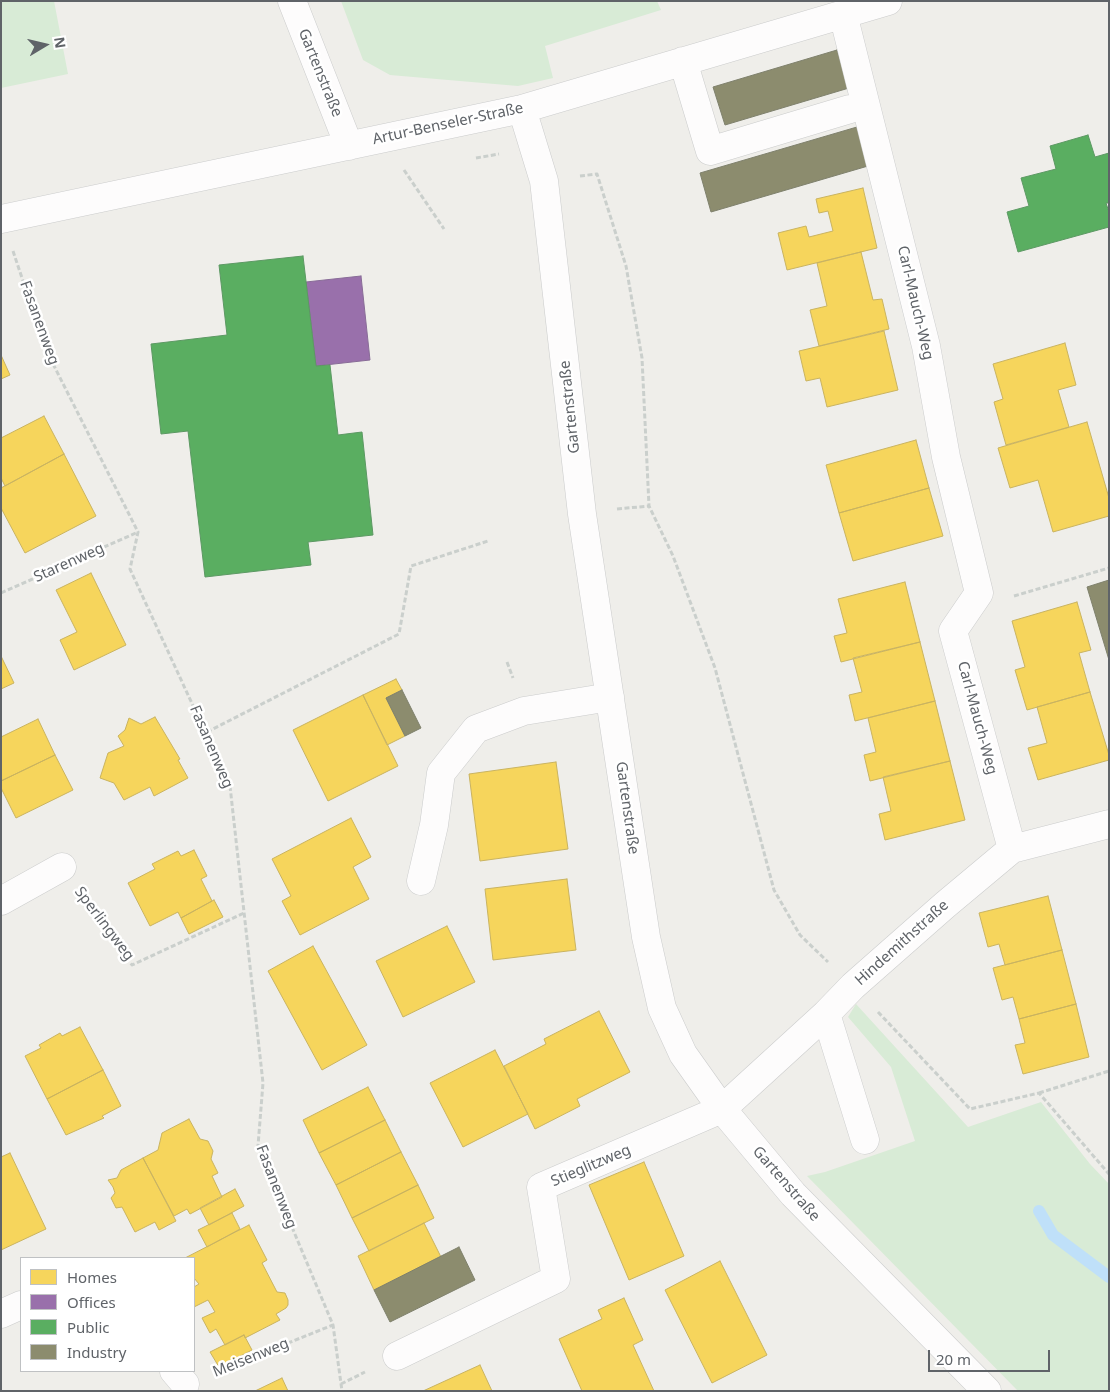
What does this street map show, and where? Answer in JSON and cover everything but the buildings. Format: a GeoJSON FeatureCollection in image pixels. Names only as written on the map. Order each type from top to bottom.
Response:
{"type":"FeatureCollection","features":[{"type":"Feature","properties":{"kind":"street","name":"Gartenstraße"},"geometry":{"type":"LineString","coordinates":[[292,1],[349,146]]}},
{"type":"Feature","properties":{"kind":"street","name":"Artur-Benseler-Straße"},"geometry":{"type":"LineString","coordinates":[[1,219],[522,109],[683,61],[825,12],[888,1]]}},
{"type":"Feature","properties":{"kind":"street","name":"Carl-Mauch-Weg"},"geometry":{"type":"LineString","coordinates":[[825,12],[926,346],[946,457],[979,593],[953,631],[1012,848]]}},
{"type":"Feature","properties":{"kind":"street"},"geometry":{"type":"LineString","coordinates":[[683,61],[710,151],[850,110]]}},
{"type":"Feature","properties":{"kind":"street","name":"Gartenstraße"},"geometry":{"type":"LineString","coordinates":[[522,109],[544,181],[582,514],[646,937],[662,1008],[683,1054],[722,1109],[792,1194],[987,1391]]}},
{"type":"Feature","properties":{"kind":"street"},"geometry":{"type":"LineString","coordinates":[[420,881],[434,825],[441,773],[476,729],[524,711],[610,697]]}},
{"type":"Feature","properties":{"kind":"street","name":"Hindemithstraße"},"geometry":{"type":"LineString","coordinates":[[722,1109],[826,1014],[853,986],[1012,848],[1109,824]]}},
{"type":"Feature","properties":{"kind":"street"},"geometry":{"type":"LineString","coordinates":[[1,901],[62,867]]}},
{"type":"Feature","properties":{"kind":"street"},"geometry":{"type":"LineString","coordinates":[[826,1014],[865,1140]]}},
{"type":"Feature","properties":{"kind":"street","name":"Stieglitzweg"},"geometry":{"type":"LineString","coordinates":[[397,1356],[556,1279],[542,1187],[722,1109]]}},
{"type":"Feature","properties":{"kind":"street"},"geometry":{"type":"LineString","coordinates":[[1,1314],[20,1305]]}},
{"type":"Feature","properties":{"kind":"path"},"geometry":{"type":"LineString","coordinates":[[401,167],[444,229]]}},
{"type":"Feature","properties":{"kind":"path"},"geometry":{"type":"LineString","coordinates":[[544,181],[597,174],[626,266],[642,358],[649,506],[674,556],[715,668],[774,890],[800,936],[853,986],[970,1108],[1039,1093],[1109,1071]]}},
{"type":"Feature","properties":{"kind":"path","name":"Fasanenweg"},"geometry":{"type":"LineString","coordinates":[[1,219],[46,350],[138,532],[130,569],[230,786],[263,1083],[258,1146],[333,1326],[342,1391]]}},
{"type":"Feature","properties":{"kind":"path","name":"Starenweg"},"geometry":{"type":"LineString","coordinates":[[1,593],[138,532]]}},
{"type":"Feature","properties":{"kind":"path"},"geometry":{"type":"LineString","coordinates":[[206,732],[399,634],[411,566],[488,540]]}},
{"type":"Feature","properties":{"kind":"path"},"geometry":{"type":"LineString","coordinates":[[979,593],[1007,598],[1109,568]]}},
{"type":"Feature","properties":{"kind":"path","name":"Sperlingweg"},"geometry":{"type":"LineString","coordinates":[[62,867],[132,965],[244,913]]}},
{"type":"Feature","properties":{"kind":"path"},"geometry":{"type":"LineString","coordinates":[[1039,1093],[1109,1174]]}},
{"type":"Feature","properties":{"kind":"path","name":"Meisenweg"},"geometry":{"type":"LineString","coordinates":[[179,1378],[333,1326]]}},
{"type":"Feature","properties":{"kind":"green space"},"geometry":{"type":"Polygon","coordinates":[[[1,1],[54,1],[68,74],[1,88],[1,1]]]}},
{"type":"Feature","properties":{"kind":"green space"},"geometry":{"type":"Polygon","coordinates":[[[341,1],[657,1],[661,10],[545,46],[553,78],[518,86],[390,75],[363,60],[341,1]]]}},
{"type":"Feature","properties":{"kind":"green space"},"geometry":{"type":"Polygon","coordinates":[[[856,1004],[968,1127],[1041,1102],[1090,1164],[1109,1184],[1109,1391],[1018,1391],[807,1176],[825,1172],[915,1141],[891,1067],[848,1017],[856,1004]]]}},
{"type":"Feature","properties":{"kind":"waterway"},"geometry":{"type":"LineString","coordinates":[[1039,1211],[1053,1235],[1109,1277]]}}]}
